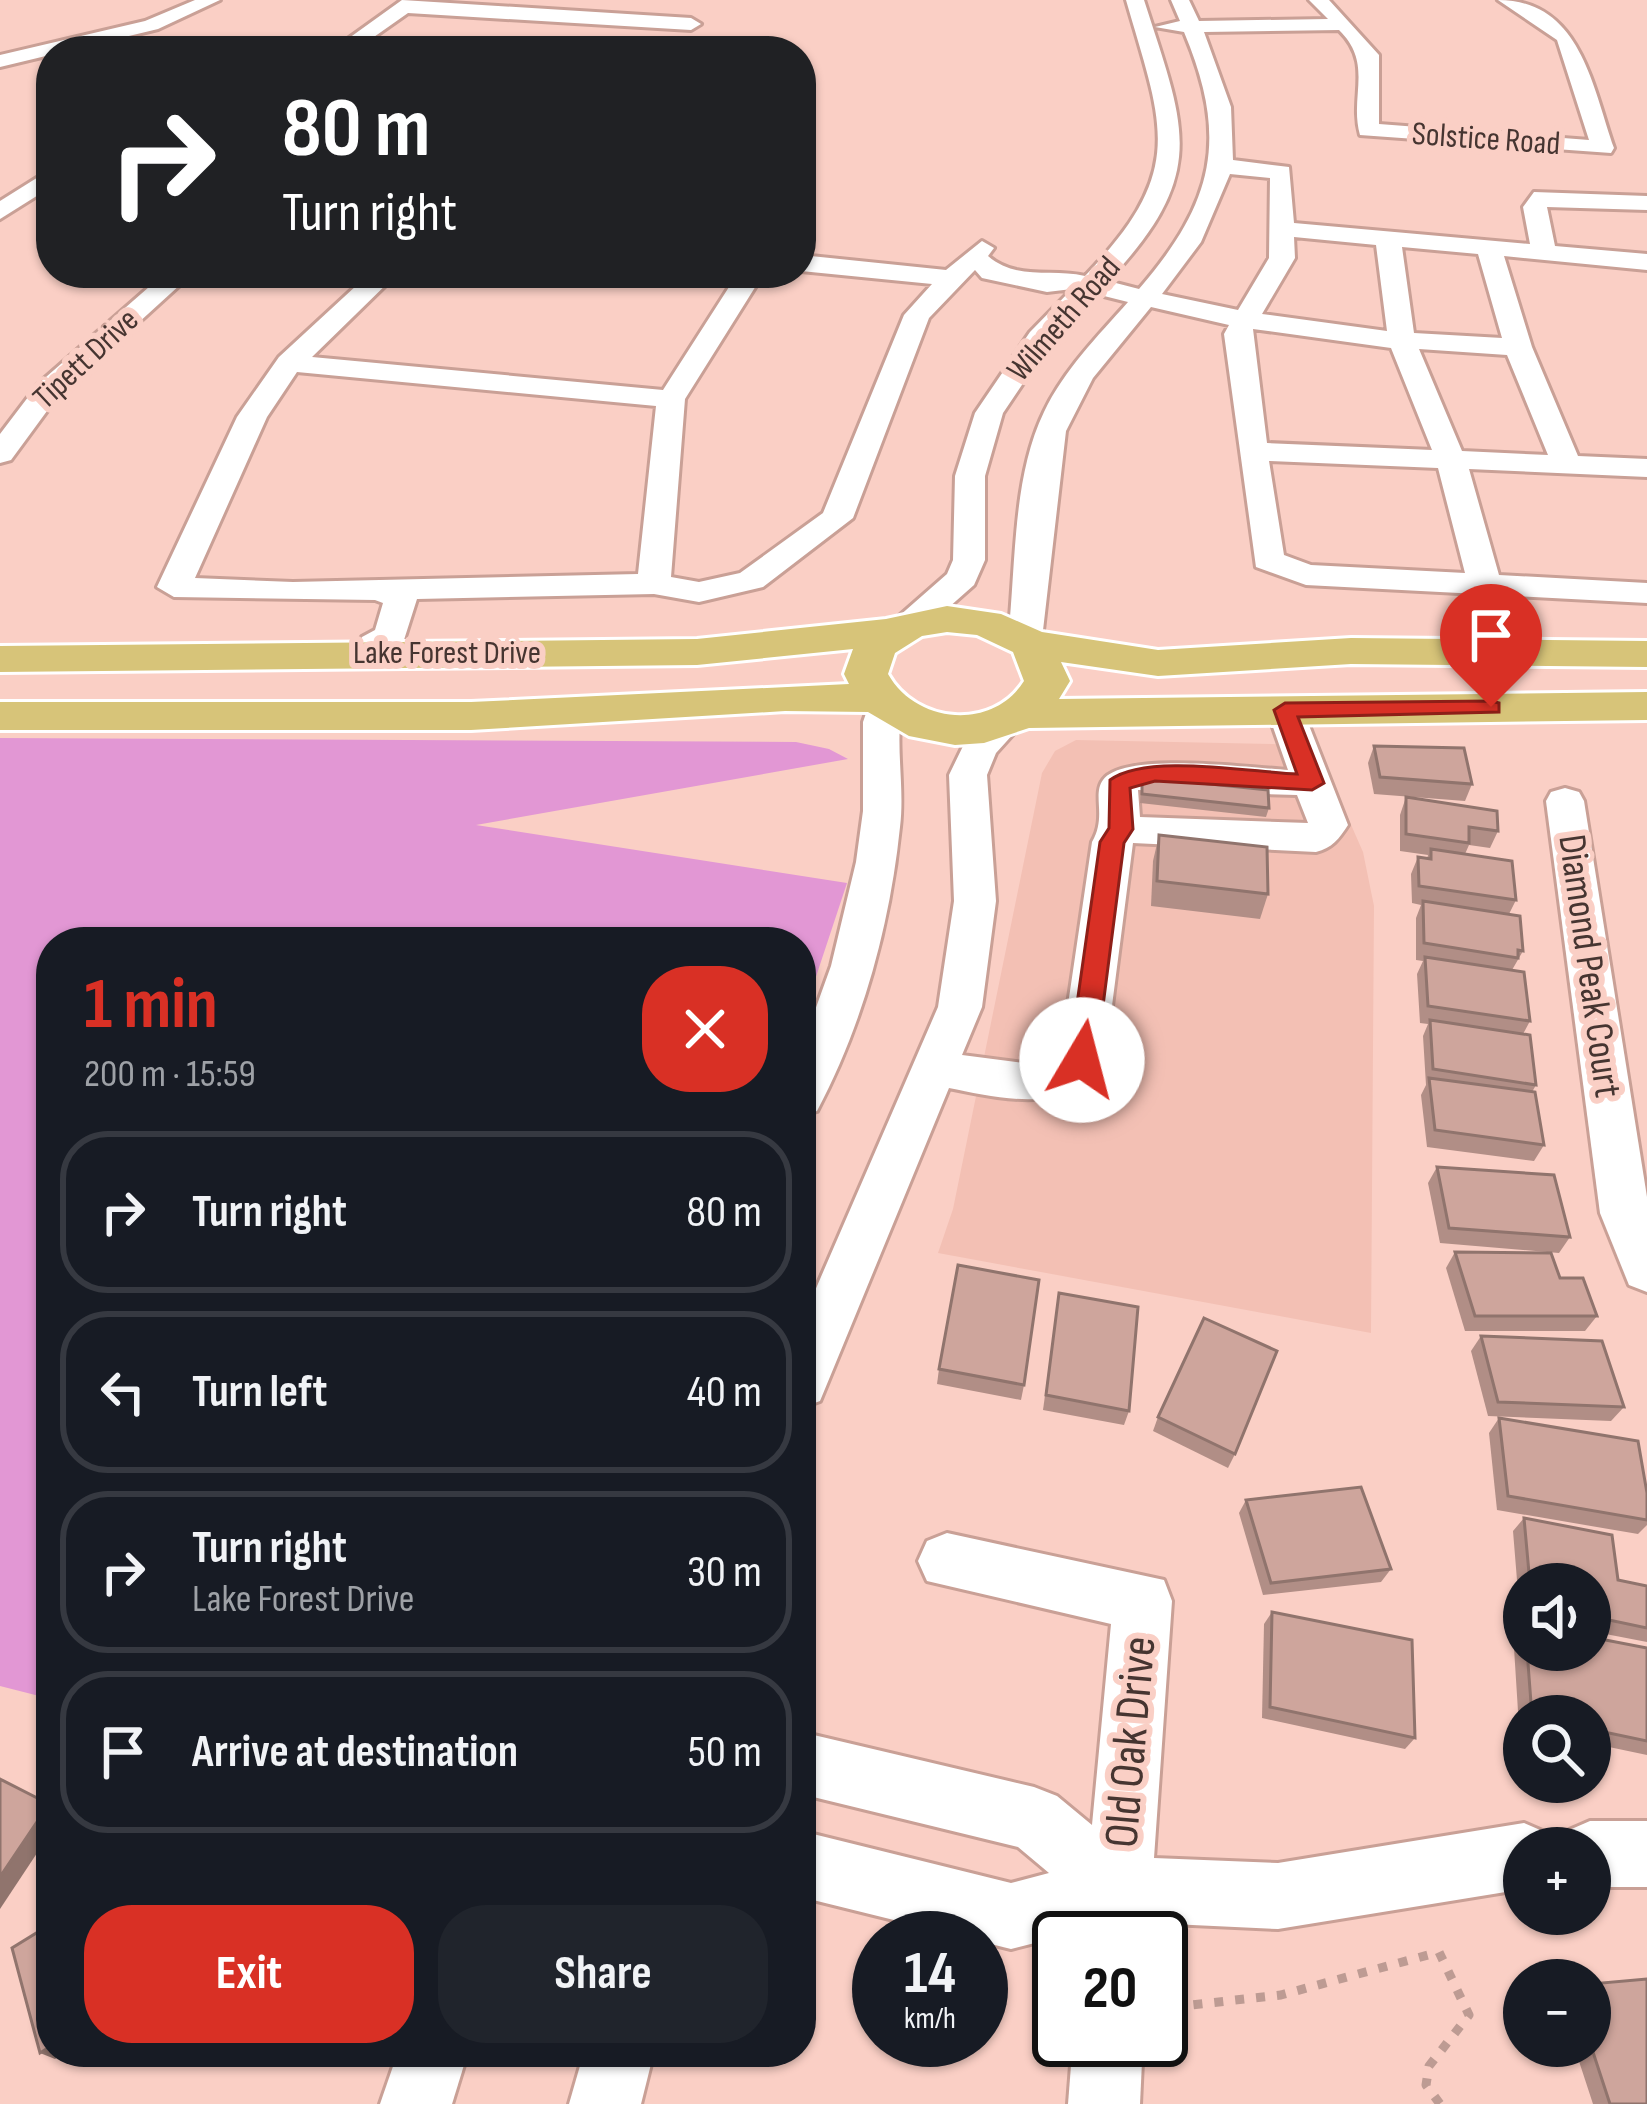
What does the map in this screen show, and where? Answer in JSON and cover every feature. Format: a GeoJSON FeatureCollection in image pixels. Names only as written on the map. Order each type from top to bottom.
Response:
{"type":"FeatureCollection","features":[{"type":"Feature","properties":{"kind":"main road"},"geometry":{"type":"LineString","coordinates":[[1647,654],[1352,651],[1158,664],[1029,642],[967,620],[901,628],[867,662],[879,702],[945,728],[1014,718],[1647,706]]}},
{"type":"Feature","properties":{"kind":"main road","name":"Lake Forest Drive"},"geometry":{"type":"LineString","coordinates":[[0,659],[373,649],[697,652],[901,628]]}},
{"type":"Feature","properties":{"kind":"main road"},"geometry":{"type":"LineString","coordinates":[[1014,718],[1047,681],[1029,642]]}},
{"type":"Feature","properties":{"kind":"main road","name":"Lake Forest Drive"},"geometry":{"type":"LineString","coordinates":[[0,716],[471,716],[785,697],[879,702]]}},
{"type":"Feature","properties":{"kind":"street"},"geometry":{"type":"LineString","coordinates":[[107,36],[151,25],[212,0]]}},
{"type":"Feature","properties":{"kind":"street","name":"Wilmeth Road"},"geometry":{"type":"LineString","coordinates":[[901,628],[962,578],[968,560],[970,476],[989,413],[1015,369],[1082,282],[1137,236],[1154,206],[1167,166],[1172,123],[1135,0]]}},
{"type":"Feature","properties":{"kind":"street","name":"Wilmeth Road"},"geometry":{"type":"LineString","coordinates":[[1029,642],[1051,431],[1074,385],[1201,223],[1219,166],[1223,123],[1180,0]]}},
{"type":"Feature","properties":{"kind":"street"},"geometry":{"type":"LineString","coordinates":[[1318,0],[1345,24]]}},
{"type":"Feature","properties":{"kind":"street","name":"Solstice Road"},"geometry":{"type":"LineString","coordinates":[[1345,24],[1361,36],[1374,67],[1369,130],[1604,148],[1566,38],[1546,20],[1507,0]]}},
{"type":"Feature","properties":{"kind":"street"},"geometry":{"type":"LineString","coordinates":[[363,36],[410,4],[581,29],[691,24]]}},
{"type":"Feature","properties":{"kind":"street"},"geometry":{"type":"LineString","coordinates":[[1144,27],[1345,24]]}},
{"type":"Feature","properties":{"kind":"street"},"geometry":{"type":"LineString","coordinates":[[0,37],[36,63]]}},
{"type":"Feature","properties":{"kind":"street"},"geometry":{"type":"LineString","coordinates":[[0,62],[36,54]]}},
{"type":"Feature","properties":{"kind":"street"},"geometry":{"type":"LineString","coordinates":[[1219,166],[1281,172],[1282,258],[1239,315],[1237,334],[1262,549],[1277,568],[1306,575],[1647,593]]}},
{"type":"Feature","properties":{"kind":"street"},"geometry":{"type":"LineString","coordinates":[[0,212],[36,188]]}},
{"type":"Feature","properties":{"kind":"street"},"geometry":{"type":"LineString","coordinates":[[1544,253],[1535,207],[1542,197],[1647,203]]}},
{"type":"Feature","properties":{"kind":"street"},"geometry":{"type":"LineString","coordinates":[[1283,230],[1647,262]]}},
{"type":"Feature","properties":{"kind":"street"},"geometry":{"type":"LineString","coordinates":[[1388,239],[1402,342],[1451,460],[1485,585]]}},
{"type":"Feature","properties":{"kind":"street"},"geometry":{"type":"LineString","coordinates":[[1489,248],[1518,347],[1567,465]]}},
{"type":"Feature","properties":{"kind":"street"},"geometry":{"type":"LineString","coordinates":[[369,288],[289,363],[251,417],[174,587],[292,592],[654,584],[699,592],[751,580],[837,518],[917,315],[973,262]]}},
{"type":"Feature","properties":{"kind":"street"},"geometry":{"type":"LineString","coordinates":[[816,263],[973,262],[991,273],[1047,284],[1082,282],[1180,302],[1204,312],[1349,338],[1518,347]]}},
{"type":"Feature","properties":{"kind":"street","name":"Tipett Drive"},"geometry":{"type":"LineString","coordinates":[[0,454],[48,390],[163,288]]}},
{"type":"Feature","properties":{"kind":"street"},"geometry":{"type":"LineString","coordinates":[[654,584],[671,399],[741,288]]}},
{"type":"Feature","properties":{"kind":"street"},"geometry":{"type":"LineString","coordinates":[[289,363],[671,399]]}},
{"type":"Feature","properties":{"kind":"street"},"geometry":{"type":"LineString","coordinates":[[1253,452],[1647,468]]}},
{"type":"Feature","properties":{"kind":"street"},"geometry":{"type":"LineString","coordinates":[[373,649],[391,636],[401,598],[388,590]]}},
{"type":"Feature","properties":{"kind":"street"},"geometry":{"type":"LineString","coordinates":[[816,1063],[854,974],[881,823],[879,702]]}},
{"type":"Feature","properties":{"kind":"street"},"geometry":{"type":"LineString","coordinates":[[1121,829],[1118,786],[1131,776],[1316,839],[1328,825],[1285,710]]}},
{"type":"Feature","properties":{"kind":"street"},"geometry":{"type":"LineString","coordinates":[[816,1349],[960,1007],[975,902],[968,776],[979,748],[1014,718]]}},
{"type":"Feature","properties":{"kind":"street"},"geometry":{"type":"LineString","coordinates":[[938,1068],[1035,1085],[1064,1079],[1082,1060],[1112,842],[1121,829],[1201,803],[1312,783]]}},
{"type":"Feature","properties":{"kind":"street","name":"Diamond Peak Court"},"geometry":{"type":"LineString","coordinates":[[1565,801],[1625,1213],[1647,1270]]}},
{"type":"Feature","properties":{"kind":"street","name":"Old Oak Drive"},"geometry":{"type":"LineString","coordinates":[[947,1561],[1143,1601],[1116,1911]]}},
{"type":"Feature","properties":{"kind":"street"},"geometry":{"type":"LineString","coordinates":[[816,1766],[1034,1819],[1113,1911]]}},
{"type":"Feature","properties":{"kind":"street"},"geometry":{"type":"LineString","coordinates":[[1611,1854],[1647,1854]]}},
{"type":"Feature","properties":{"kind":"street"},"geometry":{"type":"LineString","coordinates":[[1143,1911],[1278,1896],[1503,1859]]}},
{"type":"Feature","properties":{"kind":"street"},"geometry":{"type":"LineString","coordinates":[[816,1868],[1011,1916],[1032,1916]]}},
{"type":"Feature","properties":{"kind":"street"},"geometry":{"type":"LineString","coordinates":[[416,2104],[429,2067]]}},
{"type":"Feature","properties":{"kind":"street"},"geometry":{"type":"LineString","coordinates":[[605,2104],[615,2067]]}},
{"type":"Feature","properties":{"kind":"street"},"geometry":{"type":"LineString","coordinates":[[1104,2104],[1125,2067]]}},
{"type":"Feature","properties":{"kind":"path"},"geometry":{"type":"LineString","coordinates":[[1188,2006],[1250,2005],[1439,1952],[1469,2015],[1430,2066],[1426,2085],[1440,2104]]}},
{"type":"Feature","properties":{"kind":"shaded area"},"geometry":{"type":"Polygon","coordinates":[[[0,738],[796,742],[829,749],[848,759],[476,825],[847,883],[816,977],[816,927],[36,927],[36,1695],[0,1686],[0,738]]]}},
{"type":"Feature","properties":{"kind":"shaded area"},"geometry":{"type":"Polygon","coordinates":[[[1076,740],[1316,745],[1363,852],[1374,906],[1371,1333],[938,1253],[953,1209],[1042,773],[1055,751],[1076,740]]]}},
{"type":"Feature","properties":{"kind":"building"},"geometry":{"type":"Polygon","coordinates":[[[1374,746],[1464,748],[1472,784],[1380,777],[1374,746]]]}},
{"type":"Feature","properties":{"kind":"building"},"geometry":{"type":"Polygon","coordinates":[[[1142,777],[1268,790],[1269,808],[1142,794],[1142,777]]]}},
{"type":"Feature","properties":{"kind":"building"},"geometry":{"type":"Polygon","coordinates":[[[1406,797],[1497,811],[1498,831],[1469,827],[1469,843],[1406,834],[1406,797]]]}},
{"type":"Feature","properties":{"kind":"building"},"geometry":{"type":"Polygon","coordinates":[[[1159,835],[1267,847],[1268,894],[1157,881],[1159,835]]]}},
{"type":"Feature","properties":{"kind":"building"},"geometry":{"type":"Polygon","coordinates":[[[1431,849],[1512,861],[1516,900],[1419,886],[1418,857],[1431,859],[1431,849]]]}},
{"type":"Feature","properties":{"kind":"building"},"geometry":{"type":"Polygon","coordinates":[[[1423,901],[1520,916],[1523,951],[1518,950],[1518,958],[1424,943],[1423,901]]]}},
{"type":"Feature","properties":{"kind":"building"},"geometry":{"type":"Polygon","coordinates":[[[1425,957],[1524,972],[1530,1021],[1428,1006],[1425,957]]]}},
{"type":"Feature","properties":{"kind":"building"},"geometry":{"type":"Polygon","coordinates":[[[1430,1020],[1530,1035],[1536,1085],[1433,1069],[1430,1020]]]}},
{"type":"Feature","properties":{"kind":"building"},"geometry":{"type":"Polygon","coordinates":[[[1429,1078],[1535,1092],[1544,1145],[1435,1130],[1429,1078]]]}},
{"type":"Feature","properties":{"kind":"building"},"geometry":{"type":"Polygon","coordinates":[[[1437,1167],[1554,1175],[1570,1237],[1449,1228],[1437,1167]]]}},
{"type":"Feature","properties":{"kind":"building"},"geometry":{"type":"Polygon","coordinates":[[[1455,1252],[1551,1253],[1560,1278],[1583,1278],[1597,1316],[1475,1316],[1455,1252]]]}},
{"type":"Feature","properties":{"kind":"building"},"geometry":{"type":"Polygon","coordinates":[[[958,1265],[1039,1280],[1024,1385],[939,1369],[958,1265]]]}},
{"type":"Feature","properties":{"kind":"building"},"geometry":{"type":"Polygon","coordinates":[[[1059,1293],[1138,1307],[1129,1411],[1046,1395],[1059,1293]]]}},
{"type":"Feature","properties":{"kind":"building"},"geometry":{"type":"Polygon","coordinates":[[[1204,1318],[1277,1351],[1235,1454],[1158,1417],[1204,1318]]]}},
{"type":"Feature","properties":{"kind":"building"},"geometry":{"type":"Polygon","coordinates":[[[1481,1336],[1602,1341],[1624,1407],[1498,1402],[1481,1336]]]}},
{"type":"Feature","properties":{"kind":"building"},"geometry":{"type":"Polygon","coordinates":[[[1499,1418],[1638,1441],[1647,1520],[1508,1496],[1499,1418]]]}},
{"type":"Feature","properties":{"kind":"building"},"geometry":{"type":"Polygon","coordinates":[[[1361,1487],[1391,1569],[1271,1583],[1246,1500],[1361,1487]]]}},
{"type":"Feature","properties":{"kind":"building"},"geometry":{"type":"Polygon","coordinates":[[[1524,1518],[1612,1535],[1618,1580],[1647,1586],[1647,1628],[1611,1620],[1611,1563],[1528,1563],[1524,1518]]]}},
{"type":"Feature","properties":{"kind":"building"},"geometry":{"type":"Polygon","coordinates":[[[1272,1612],[1412,1640],[1415,1738],[1270,1707],[1272,1612]]]}},
{"type":"Feature","properties":{"kind":"building"},"geometry":{"type":"Polygon","coordinates":[[[1611,1641],[1647,1648],[1647,1741],[1611,1733],[1611,1695],[1530,1695],[1529,1671],[1611,1671],[1611,1641]]]}},
{"type":"Feature","properties":{"kind":"building"},"geometry":{"type":"Polygon","coordinates":[[[0,1779],[36,1797],[36,1823],[0,1877],[0,1779]]]}},
{"type":"Feature","properties":{"kind":"building"},"geometry":{"type":"Polygon","coordinates":[[[36,1933],[36,2038],[12,1948],[36,1933]]]}},
{"type":"Feature","properties":{"kind":"building"},"geometry":{"type":"Polygon","coordinates":[[[1647,1979],[1647,2104],[1610,2104],[1598,2067],[1611,2067],[1611,1982],[1647,1979]]]}},
{"type":"Feature","properties":{"kind":"route"},"geometry":{"type":"LineString","coordinates":[[1082,1060],[1112,842],[1121,829],[1118,786],[1131,776],[1155,774],[1312,783],[1285,710],[1491,707]]}}]}
